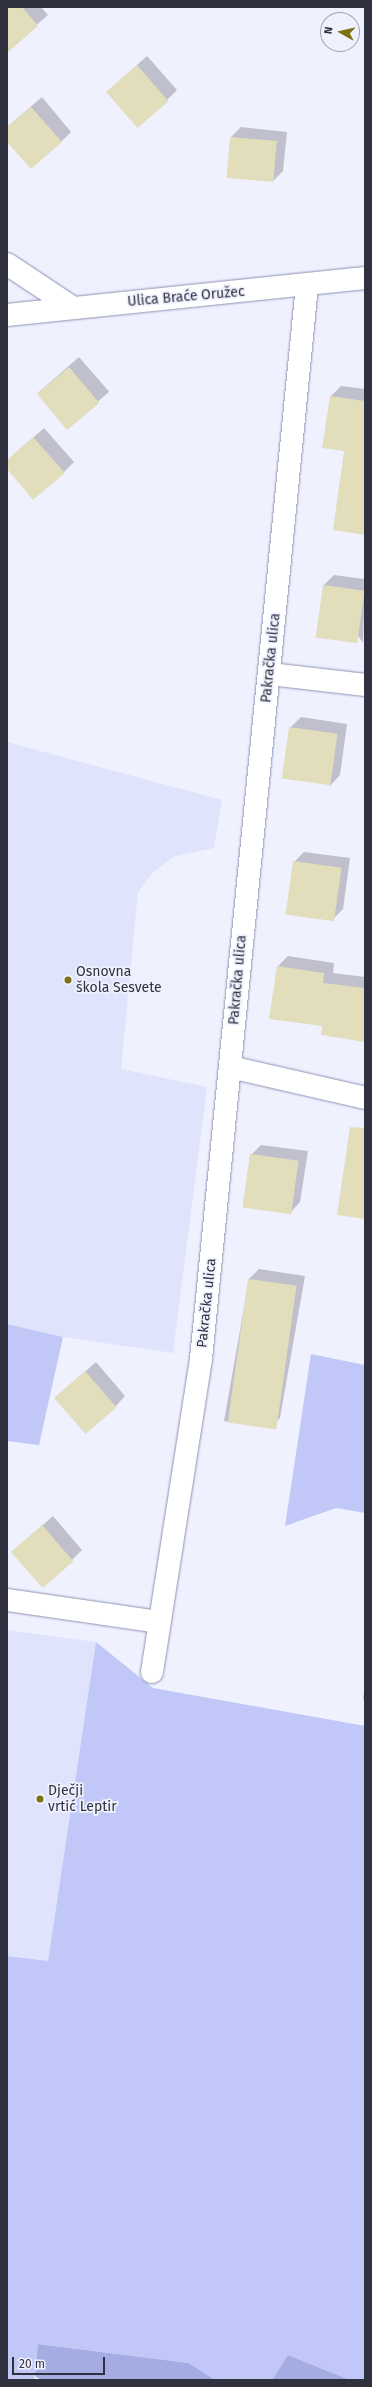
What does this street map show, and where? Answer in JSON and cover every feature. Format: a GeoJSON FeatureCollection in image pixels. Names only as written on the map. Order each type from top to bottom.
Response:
{"type":"FeatureCollection","features":[{"type":"Feature","properties":{"kind":"street"},"geometry":{"type":"LineString","coordinates":[[7,264],[72,307]]}},
{"type":"Feature","properties":{"kind":"street","name":"Ulica Braće Oružec"},"geometry":{"type":"LineString","coordinates":[[7,315],[72,307],[307,286],[365,278]]}},
{"type":"Feature","properties":{"kind":"street","name":"Pakračka ulica"},"geometry":{"type":"LineString","coordinates":[[152,1672],[201,1359],[270,674],[307,286]]}},
{"type":"Feature","properties":{"kind":"street"},"geometry":{"type":"LineString","coordinates":[[270,674],[365,685]]}},
{"type":"Feature","properties":{"kind":"street"},"geometry":{"type":"LineString","coordinates":[[230,1067],[365,1098]]}},
{"type":"Feature","properties":{"kind":"street"},"geometry":{"type":"LineString","coordinates":[[7,1600],[160,1622]]}},
{"type":"Feature","properties":{"kind":"shaded area","name":"Osnovna škola Sesvete"},"geometry":{"type":"Polygon","coordinates":[[[7,742],[222,800],[214,848],[175,856],[154,871],[138,892],[121,1069],[207,1087],[173,1353],[63,1337],[7,1324],[7,742]]]}},
{"type":"Feature","properties":{"kind":"shaded area"},"geometry":{"type":"Polygon","coordinates":[[[7,1324],[63,1337],[39,1445],[7,1441],[7,1324]]]}},
{"type":"Feature","properties":{"kind":"shaded area"},"geometry":{"type":"Polygon","coordinates":[[[311,1354],[365,1365],[365,1513],[336,1508],[285,1526],[311,1354]]]}},
{"type":"Feature","properties":{"kind":"shaded area","name":"Dječji vrtić Leptir"},"geometry":{"type":"Polygon","coordinates":[[[7,1630],[96,1642],[48,1962],[7,1956],[7,1630]]]}},
{"type":"Feature","properties":{"kind":"shaded area"},"geometry":{"type":"Polygon","coordinates":[[[96,1642],[153,1688],[365,1726],[365,2380],[350,2380],[288,2355],[272,2380],[215,2380],[189,2363],[39,2344],[34,2380],[7,2380],[7,1956],[48,1961],[96,1642]]]}},
{"type":"Feature","properties":{"kind":"shaded area"},"geometry":{"type":"Polygon","coordinates":[[[38,2344],[189,2363],[215,2380],[41,2380],[35,2376],[38,2344]]]}},
{"type":"Feature","properties":{"kind":"shaded area"},"geometry":{"type":"Polygon","coordinates":[[[288,2355],[350,2380],[272,2380],[288,2355]]]}},
{"type":"Feature","properties":{"kind":"building"},"geometry":{"type":"Polygon","coordinates":[[[7,7],[22,7],[38,26],[7,53],[7,7]]]}},
{"type":"Feature","properties":{"kind":"building"},"geometry":{"type":"Polygon","coordinates":[[[137,65],[168,101],[138,128],[106,92],[137,65]]]}},
{"type":"Feature","properties":{"kind":"building"},"geometry":{"type":"Polygon","coordinates":[[[31,107],[62,142],[31,169],[7,142],[7,127],[31,107]]]}},
{"type":"Feature","properties":{"kind":"building"},"geometry":{"type":"Polygon","coordinates":[[[230,137],[277,141],[273,182],[226,178],[230,137]]]}},
{"type":"Feature","properties":{"kind":"building"},"geometry":{"type":"Polygon","coordinates":[[[69,367],[99,403],[67,430],[37,394],[69,367]]]}},
{"type":"Feature","properties":{"kind":"building"},"geometry":{"type":"Polygon","coordinates":[[[330,396],[365,401],[365,535],[333,530],[344,451],[322,448],[330,396]]]}},
{"type":"Feature","properties":{"kind":"building"},"geometry":{"type":"Polygon","coordinates":[[[33,437],[65,473],[33,500],[7,469],[7,460],[33,437]]]}},
{"type":"Feature","properties":{"kind":"building"},"geometry":{"type":"Polygon","coordinates":[[[323,585],[365,591],[357,643],[316,637],[323,585]]]}},
{"type":"Feature","properties":{"kind":"building"},"geometry":{"type":"Polygon","coordinates":[[[289,727],[338,734],[330,785],[282,778],[289,727]]]}},
{"type":"Feature","properties":{"kind":"building"},"geometry":{"type":"Polygon","coordinates":[[[293,861],[342,868],[334,921],[285,914],[293,861]]]}},
{"type":"Feature","properties":{"kind":"building"},"geometry":{"type":"Polygon","coordinates":[[[277,966],[324,973],[323,983],[365,988],[365,1042],[321,1035],[322,1026],[269,1019],[277,966]]]}},
{"type":"Feature","properties":{"kind":"building"},"geometry":{"type":"Polygon","coordinates":[[[350,1127],[365,1128],[365,1219],[337,1215],[350,1127]]]}},
{"type":"Feature","properties":{"kind":"building"},"geometry":{"type":"Polygon","coordinates":[[[250,1154],[299,1161],[291,1214],[242,1207],[250,1154]]]}},
{"type":"Feature","properties":{"kind":"building"},"geometry":{"type":"Polygon","coordinates":[[[248,1279],[297,1286],[276,1429],[228,1423],[248,1279]]]}},
{"type":"Feature","properties":{"kind":"building"},"geometry":{"type":"Polygon","coordinates":[[[85,1371],[116,1407],[86,1434],[54,1398],[85,1371]]]}},
{"type":"Feature","properties":{"kind":"building"},"geometry":{"type":"Polygon","coordinates":[[[42,1525],[73,1561],[43,1588],[11,1552],[42,1525]]]}},
{"type":"Feature","properties":{"kind":"place","name":"Osnovna škola Sesvete"},"geometry":{"type":"Point","coordinates":[68,980]}},
{"type":"Feature","properties":{"kind":"place","name":"Dječji vrtić Leptir"},"geometry":{"type":"Point","coordinates":[40,1799]}}]}
